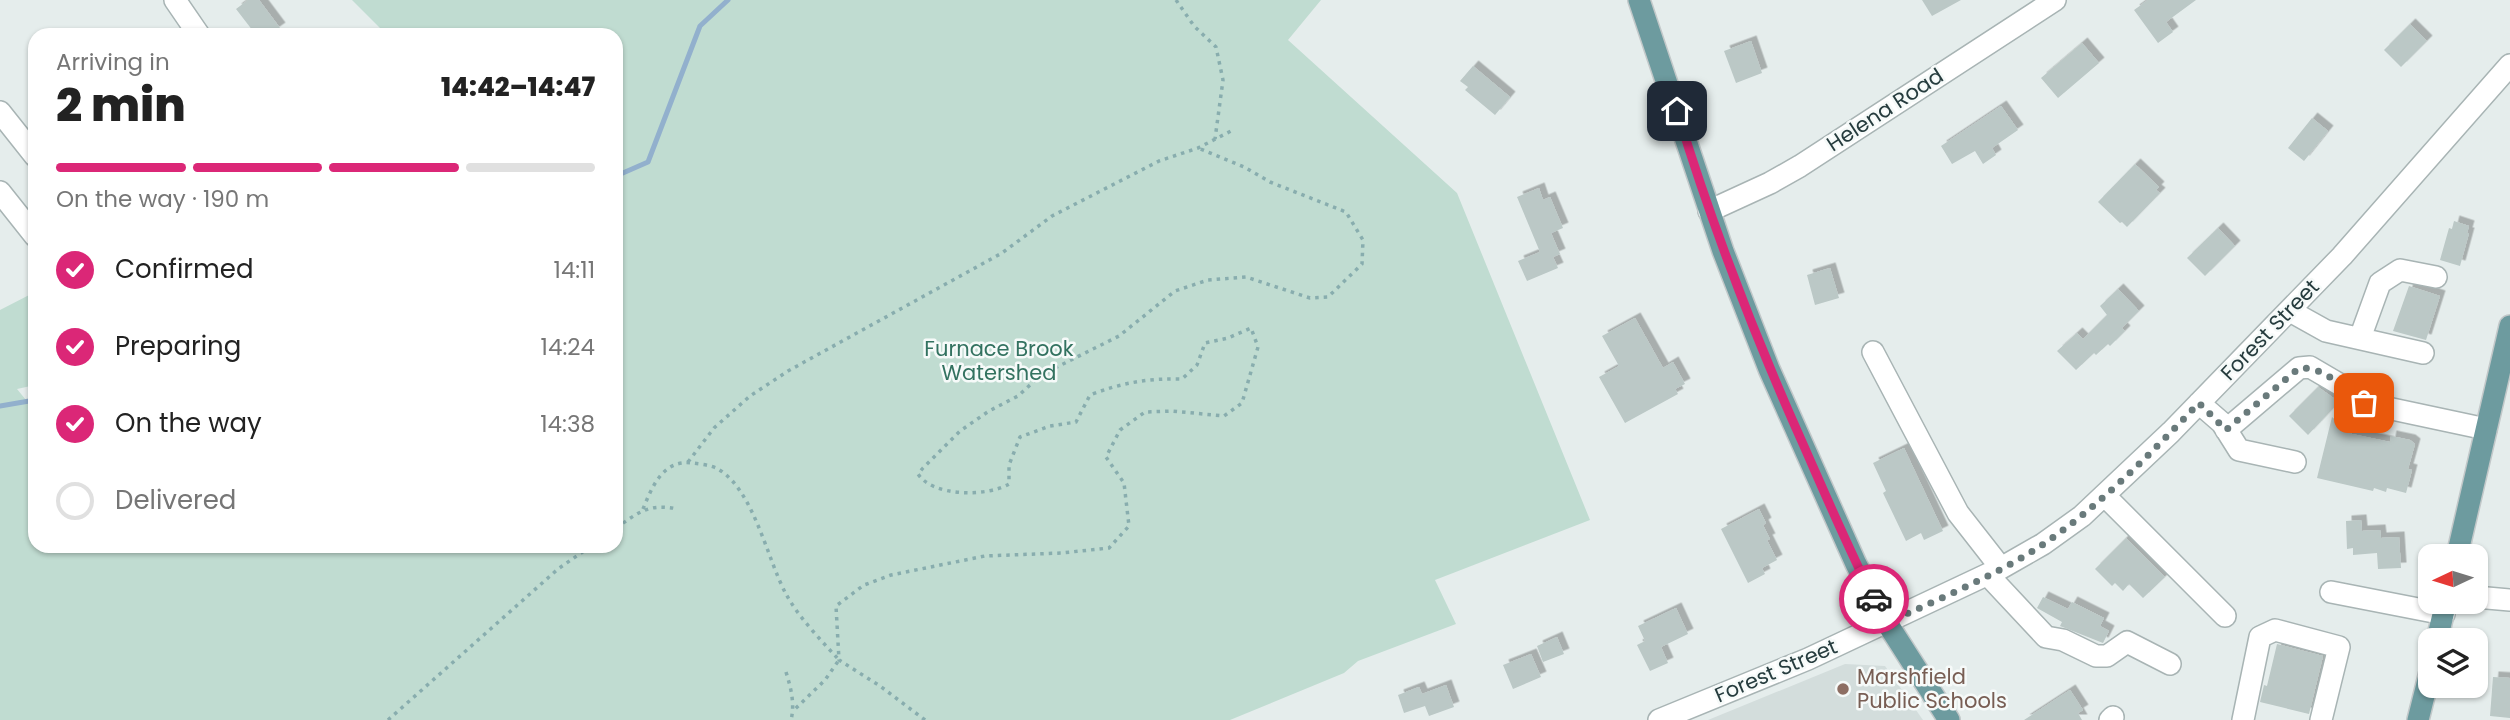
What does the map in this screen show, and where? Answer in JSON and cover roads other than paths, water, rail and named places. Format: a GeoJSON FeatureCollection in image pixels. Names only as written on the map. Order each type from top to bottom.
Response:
{"type":"FeatureCollection","features":[{"type":"Feature","properties":{"kind":"main road"},"geometry":{"type":"LineString","coordinates":[[1639,0],[1709,211],[1769,369],[1856,564],[1887,623],[1949,720]]}},
{"type":"Feature","properties":{"kind":"main road"},"geometry":{"type":"LineString","coordinates":[[2460,544],[2510,327]]}},
{"type":"Feature","properties":{"kind":"main road"},"geometry":{"type":"LineString","coordinates":[[2418,720],[2424,698]]}},
{"type":"Feature","properties":{"kind":"street"},"geometry":{"type":"LineString","coordinates":[[175,0],[194,28]]}},
{"type":"Feature","properties":{"kind":"street","name":"Helena Road"},"geometry":{"type":"LineString","coordinates":[[1709,211],[1800,166],[2055,0]]}},
{"type":"Feature","properties":{"kind":"street","name":"Forest Street"},"geometry":{"type":"LineString","coordinates":[[1659,720],[1887,623],[1995,571],[2043,544],[2105,496],[2290,311],[2389,205],[2510,65]]}},
{"type":"Feature","properties":{"kind":"street"},"geometry":{"type":"LineString","coordinates":[[0,112],[28,147]]}},
{"type":"Feature","properties":{"kind":"street"},"geometry":{"type":"LineString","coordinates":[[0,192],[28,227]]}},
{"type":"Feature","properties":{"kind":"street"},"geometry":{"type":"LineString","coordinates":[[2360,338],[2380,283],[2400,270],[2436,276]]}},
{"type":"Feature","properties":{"kind":"street"},"geometry":{"type":"LineString","coordinates":[[2290,311],[2326,331],[2423,353]]}},
{"type":"Feature","properties":{"kind":"street"},"geometry":{"type":"LineString","coordinates":[[1873,352],[1958,513],[1995,571],[2046,637],[2063,640],[2096,656],[2107,656],[2127,642],[2170,664]]}},
{"type":"Feature","properties":{"kind":"street"},"geometry":{"type":"LineString","coordinates":[[2226,430],[2299,368],[2310,367],[2364,403],[2486,429]]}},
{"type":"Feature","properties":{"kind":"street"},"geometry":{"type":"LineString","coordinates":[[2199,403],[2226,430],[2239,450],[2295,462]]}},
{"type":"Feature","properties":{"kind":"street"},"geometry":{"type":"LineString","coordinates":[[2105,496],[2225,616]]}},
{"type":"Feature","properties":{"kind":"street"},"geometry":{"type":"LineString","coordinates":[[2330,592],[2418,604]]}},
{"type":"Feature","properties":{"kind":"street"},"geometry":{"type":"LineString","coordinates":[[2488,598],[2510,600]]}},
{"type":"Feature","properties":{"kind":"street"},"geometry":{"type":"LineString","coordinates":[[2243,720],[2260,637],[2275,630],[2339,647],[2321,720]]}},
{"type":"Feature","properties":{"kind":"waterway"},"geometry":{"type":"LineString","coordinates":[[623,173],[648,162],[700,26],[728,0]]}},
{"type":"Feature","properties":{"kind":"waterway"},"geometry":{"type":"LineString","coordinates":[[0,406],[28,401]]}},
{"type":"Feature","properties":{"kind":"place","name":"Marshfield Public Schools"},"geometry":{"type":"Point","coordinates":[1843,689]}},
{"type":"Feature","properties":{"kind":"park label","name":"Furnace Brook Watershed"},"geometry":{"type":"Point","coordinates":[999,361]}}]}
